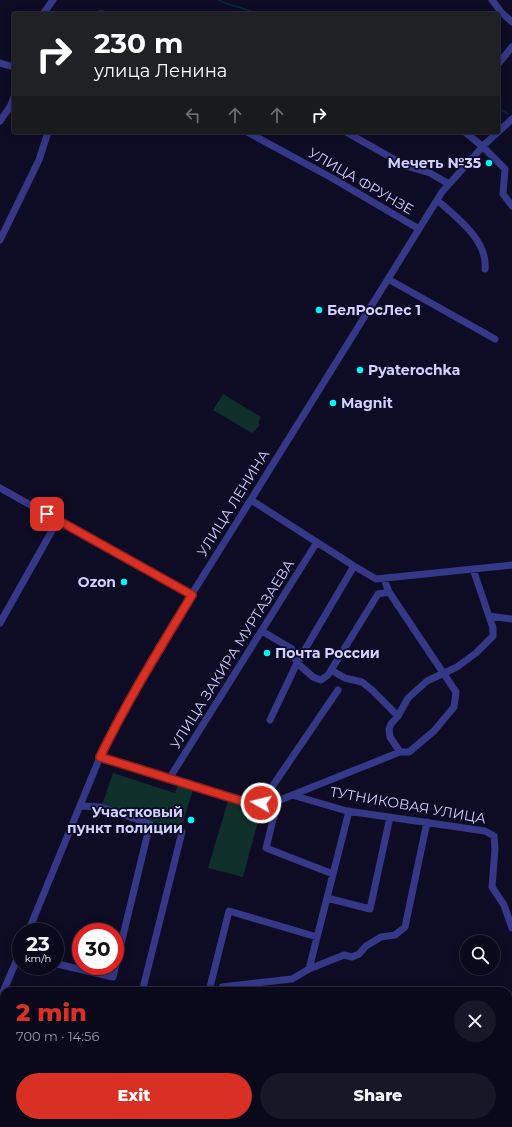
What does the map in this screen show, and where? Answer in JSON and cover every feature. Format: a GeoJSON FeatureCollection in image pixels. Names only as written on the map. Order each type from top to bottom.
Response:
{"type":"FeatureCollection","features":[{"type":"Feature","properties":{"kind":"street"},"geometry":{"type":"LineString","coordinates":[[45,12],[54,0]]}},
{"type":"Feature","properties":{"kind":"street"},"geometry":{"type":"LineString","coordinates":[[492,0],[501,12],[512,22]]}},
{"type":"Feature","properties":{"kind":"street"},"geometry":{"type":"LineString","coordinates":[[500,62],[512,48]]}},
{"type":"Feature","properties":{"kind":"street"},"geometry":{"type":"LineString","coordinates":[[0,63],[12,67]]}},
{"type":"Feature","properties":{"kind":"street"},"geometry":{"type":"LineString","coordinates":[[0,121],[10,108],[12,102]]}},
{"type":"Feature","properties":{"kind":"street","name":"УЛИЦА ЛЕНИНА"},"geometry":{"type":"LineString","coordinates":[[500,131],[512,119]]}},
{"type":"Feature","properties":{"kind":"street"},"geometry":{"type":"LineString","coordinates":[[0,240],[39,160],[47,134]]}},
{"type":"Feature","properties":{"kind":"street","name":"УЛИЦА ФРУНЗЕ"},"geometry":{"type":"LineString","coordinates":[[251,134],[332,178],[419,229]]}},
{"type":"Feature","properties":{"kind":"street"},"geometry":{"type":"LineString","coordinates":[[350,134],[406,166],[430,173],[449,184]]}},
{"type":"Feature","properties":{"kind":"street"},"geometry":{"type":"LineString","coordinates":[[467,134],[505,169],[503,194],[512,206]]}},
{"type":"Feature","properties":{"kind":"street","name":"УЛИЦА ЛЕНИНА"},"geometry":{"type":"LineString","coordinates":[[32,923],[100,757],[112,732],[149,667],[437,200],[449,184],[496,134]]}},
{"type":"Feature","properties":{"kind":"street"},"geometry":{"type":"LineString","coordinates":[[437,200],[465,225],[482,248],[486,262],[485,268]]}},
{"type":"Feature","properties":{"kind":"street"},"geometry":{"type":"LineString","coordinates":[[388,279],[495,339]]}},
{"type":"Feature","properties":{"kind":"street"},"geometry":{"type":"LineString","coordinates":[[0,488],[192,595]]}},
{"type":"Feature","properties":{"kind":"street"},"geometry":{"type":"LineString","coordinates":[[251,500],[376,579],[512,565]]}},
{"type":"Feature","properties":{"kind":"street"},"geometry":{"type":"LineString","coordinates":[[0,623],[58,520]]}},
{"type":"Feature","properties":{"kind":"street","name":"УЛИЦА ЗАКИРА МУРТАЗАЕВА"},"geometry":{"type":"LineString","coordinates":[[169,779],[317,542]]}},
{"type":"Feature","properties":{"kind":"street"},"geometry":{"type":"LineString","coordinates":[[270,720],[297,663],[354,566]]}},
{"type":"Feature","properties":{"kind":"street"},"geometry":{"type":"LineString","coordinates":[[400,752],[390,737],[389,729],[408,698],[427,681],[457,667],[476,653],[493,636],[493,628],[473,569]]}},
{"type":"Feature","properties":{"kind":"street"},"geometry":{"type":"LineString","coordinates":[[100,757],[248,803],[261,803],[278,800],[292,795],[400,752],[409,752],[434,731],[454,707],[456,692],[389,592],[384,579]]}},
{"type":"Feature","properties":{"kind":"street"},"geometry":{"type":"LineString","coordinates":[[262,631],[292,649],[297,663],[314,677],[321,680],[328,675],[378,594],[389,592]]}},
{"type":"Feature","properties":{"kind":"street"},"geometry":{"type":"LineString","coordinates":[[489,616],[512,619]]}},
{"type":"Feature","properties":{"kind":"street"},"geometry":{"type":"LineString","coordinates":[[331,670],[345,678],[362,682],[398,716]]}},
{"type":"Feature","properties":{"kind":"street"},"geometry":{"type":"LineString","coordinates":[[261,803],[338,690]]}},
{"type":"Feature","properties":{"kind":"street","name":"ТУТНИКОВАЯ УЛИЦА"},"geometry":{"type":"LineString","coordinates":[[292,795],[349,811],[485,831],[494,836],[495,849],[492,887],[504,905],[512,928]]}},
{"type":"Feature","properties":{"kind":"street"},"geometry":{"type":"LineString","coordinates":[[278,800],[266,848],[333,874]]}},
{"type":"Feature","properties":{"kind":"street"},"geometry":{"type":"LineString","coordinates":[[64,966],[113,977],[150,824],[101,807],[80,806]]}},
{"type":"Feature","properties":{"kind":"street"},"geometry":{"type":"LineString","coordinates":[[309,968],[349,811]]}},
{"type":"Feature","properties":{"kind":"street"},"geometry":{"type":"LineString","coordinates":[[327,898],[370,909],[390,817]]}},
{"type":"Feature","properties":{"kind":"street"},"geometry":{"type":"LineString","coordinates":[[222,987],[292,979],[309,968],[344,955],[352,957],[359,954],[366,946],[381,937],[395,935],[405,927],[427,822]]}},
{"type":"Feature","properties":{"kind":"street"},"geometry":{"type":"LineString","coordinates":[[143,987],[182,832]]}},
{"type":"Feature","properties":{"kind":"street"},"geometry":{"type":"LineString","coordinates":[[210,987],[229,910],[317,937]]}},
{"type":"Feature","properties":{"kind":"street"},"geometry":{"type":"LineString","coordinates":[[5,987],[12,971]]}},
{"type":"Feature","properties":{"kind":"green space"},"geometry":{"type":"Polygon","coordinates":[[[223,394],[261,417],[259,426],[252,433],[213,410],[223,394]]]}},
{"type":"Feature","properties":{"kind":"green space"},"geometry":{"type":"Polygon","coordinates":[[[113,773],[175,793],[178,785],[193,790],[180,831],[102,805],[113,773]]]}},
{"type":"Feature","properties":{"kind":"green space"},"geometry":{"type":"Polygon","coordinates":[[[228,801],[261,810],[243,877],[208,868],[228,801]]]}},
{"type":"Feature","properties":{"kind":"waterway"},"geometry":{"type":"LineString","coordinates":[[219,0],[254,12]]}},
{"type":"Feature","properties":{"kind":"waterway"},"geometry":{"type":"LineString","coordinates":[[500,109],[508,114]]}},
{"type":"Feature","properties":{"kind":"place","name":"Мечеть №35"},"geometry":{"type":"Point","coordinates":[489,163]}},
{"type":"Feature","properties":{"kind":"place","name":"БелРосЛес 1"},"geometry":{"type":"Point","coordinates":[319,310]}},
{"type":"Feature","properties":{"kind":"place","name":"Pyaterochka"},"geometry":{"type":"Point","coordinates":[360,370]}},
{"type":"Feature","properties":{"kind":"place","name":"Magnit"},"geometry":{"type":"Point","coordinates":[333,403]}},
{"type":"Feature","properties":{"kind":"place","name":"Ozon"},"geometry":{"type":"Point","coordinates":[124,582]}},
{"type":"Feature","properties":{"kind":"place","name":"Почта России"},"geometry":{"type":"Point","coordinates":[267,653]}},
{"type":"Feature","properties":{"kind":"place","name":"Участковый пункт полиции"},"geometry":{"type":"Point","coordinates":[191,820]}},
{"type":"Feature","properties":{"kind":"route"},"geometry":{"type":"LineString","coordinates":[[47,514],[192,595],[112,732],[100,757],[248,803],[261,803]]}}]}
